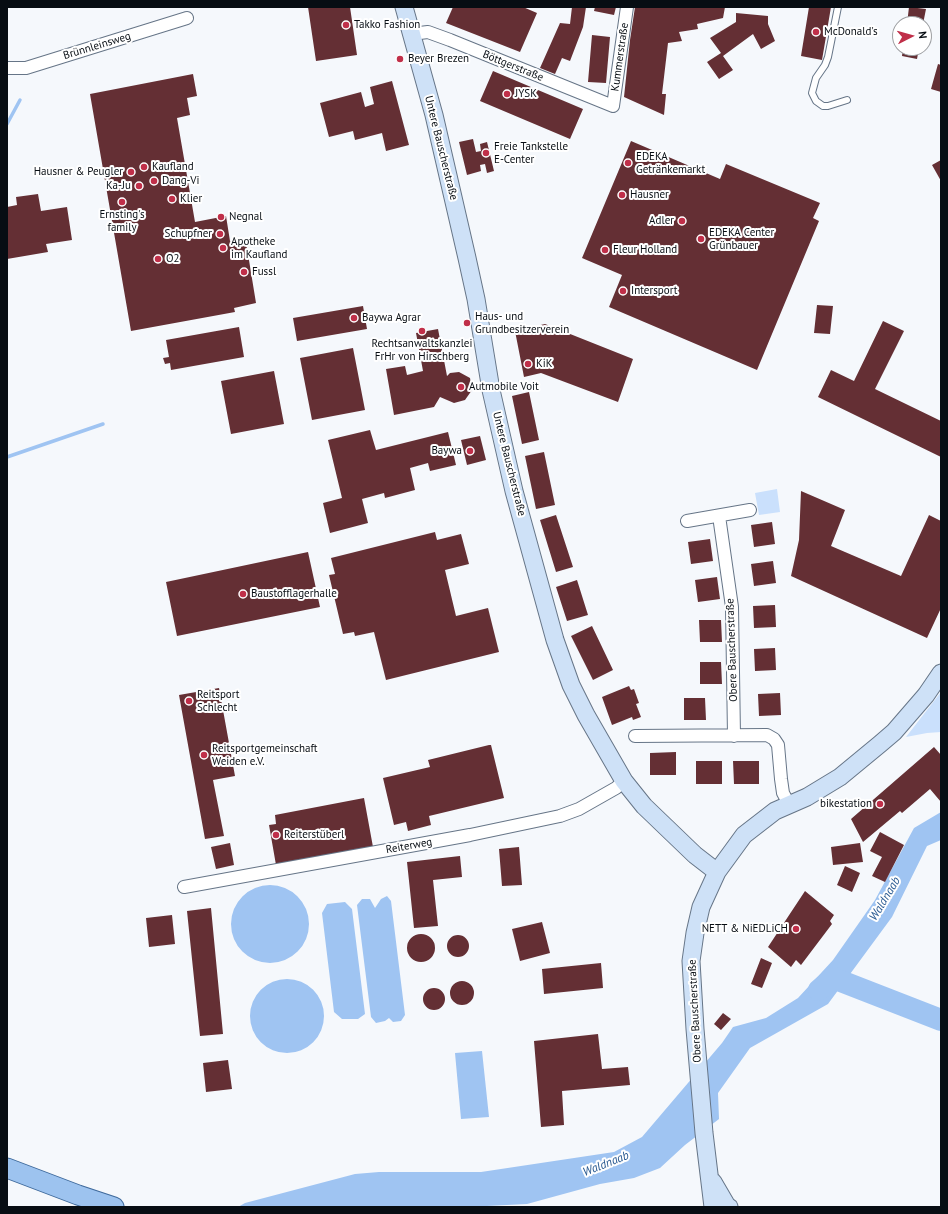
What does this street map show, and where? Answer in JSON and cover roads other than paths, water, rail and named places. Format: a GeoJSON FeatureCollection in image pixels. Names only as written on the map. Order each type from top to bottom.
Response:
{"type":"FeatureCollection","features":[{"type":"Feature","properties":{"kind":"main road"},"geometry":{"type":"LineString","coordinates":[[7,1168],[78,1196],[114,1207]]}},
{"type":"Feature","properties":{"kind":"street","name":"Untere Bauscherstraße"},"geometry":{"type":"LineString","coordinates":[[404,7],[434,115],[467,258],[476,299],[491,390],[514,491],[555,640],[572,685],[586,715],[624,781],[650,811],[695,855],[717,872]]}},
{"type":"Feature","properties":{"kind":"street","name":"Kummerstraße"},"geometry":{"type":"LineString","coordinates":[[613,106],[627,7]]}},
{"type":"Feature","properties":{"kind":"street","name":"Brünnleinsweg"},"geometry":{"type":"LineString","coordinates":[[7,68],[26,68],[186,18]]}},
{"type":"Feature","properties":{"kind":"street","name":"Böttgerstraße"},"geometry":{"type":"LineString","coordinates":[[411,34],[428,32],[613,106]]}},
{"type":"Feature","properties":{"kind":"street"},"geometry":{"type":"LineString","coordinates":[[686,521],[750,510]]}},
{"type":"Feature","properties":{"kind":"street","name":"Obere Bauscherstraße"},"geometry":{"type":"LineString","coordinates":[[719,516],[732,607],[734,736]]}},
{"type":"Feature","properties":{"kind":"street","name":"Obere Bauscherstraße"},"geometry":{"type":"LineString","coordinates":[[713,1207],[704,1133],[696,1044],[691,961],[701,907],[717,872],[744,835],[775,811],[807,797],[840,777],[894,732],[926,695],[941,673]]}},
{"type":"Feature","properties":{"kind":"street"},"geometry":{"type":"LineString","coordinates":[[635,736],[767,735],[774,739],[778,744],[783,793],[789,804]]}},
{"type":"Feature","properties":{"kind":"street","name":"Reiterweg"},"geometry":{"type":"LineString","coordinates":[[184,887],[470,835],[560,816],[579,809],[616,788],[624,781]]}},
{"type":"Feature","properties":{"kind":"street"},"geometry":{"type":"LineString","coordinates":[[709,1175],[729,1207]]}},
{"type":"Feature","properties":{"kind":"lane"},"geometry":{"type":"LineString","coordinates":[[838,7],[828,57],[825,65],[816,78],[812,93],[816,101],[822,106],[828,106],[847,100]]}},
{"type":"Feature","properties":{"kind":"water"},"geometry":{"type":"Polygon","coordinates":[[[941,812],[941,840],[927,846],[892,917],[828,1004],[750,1048],[718,1093],[719,1119],[685,1145],[660,1168],[634,1178],[600,1184],[527,1204],[467,1207],[238,1207],[245,1203],[355,1174],[379,1172],[481,1172],[614,1152],[642,1137],[722,1043],[733,1027],[766,1018],[798,998],[833,960],[875,900],[914,828],[941,812]]]}},
{"type":"Feature","properties":{"kind":"water"},"geometry":{"type":"Polygon","coordinates":[[[270,885],[285,888],[297,897],[306,909],[309,924],[306,939],[297,951],[285,960],[270,963],[255,960],[243,951],[234,939],[231,924],[234,909],[243,897],[255,888],[270,885]]]}},
{"type":"Feature","properties":{"kind":"water"},"geometry":{"type":"Polygon","coordinates":[[[387,896],[391,901],[405,1015],[401,1021],[393,1022],[389,1018],[385,1021],[376,1023],[371,1017],[357,905],[362,899],[370,899],[375,908],[381,899],[387,896]]]}},
{"type":"Feature","properties":{"kind":"water"},"geometry":{"type":"Polygon","coordinates":[[[345,902],[352,909],[365,1014],[358,1019],[342,1019],[334,1012],[322,913],[327,904],[345,902]]]}},
{"type":"Feature","properties":{"kind":"water"},"geometry":{"type":"Polygon","coordinates":[[[280,979],[294,979],[308,985],[318,995],[324,1009],[324,1023],[318,1037],[308,1047],[294,1053],[280,1053],[266,1047],[256,1037],[250,1023],[250,1009],[256,995],[266,985],[280,979]]]}},
{"type":"Feature","properties":{"kind":"water"},"geometry":{"type":"Polygon","coordinates":[[[482,1051],[489,1117],[461,1119],[455,1053],[482,1051]]]}},
{"type":"Feature","properties":{"kind":"waterway"},"geometry":{"type":"LineString","coordinates":[[7,124],[20,100]]}},
{"type":"Feature","properties":{"kind":"waterway"},"geometry":{"type":"LineString","coordinates":[[7,457],[103,424]]}},
{"type":"Feature","properties":{"kind":"waterway","name":"Waldnaab"},"geometry":{"type":"LineString","coordinates":[[819,990],[833,978],[941,1020]]}},
{"type":"Feature","properties":{"kind":"place","name":"Takko Fashion"},"geometry":{"type":"Point","coordinates":[346,25]}},
{"type":"Feature","properties":{"kind":"place","name":"McDonald's"},"geometry":{"type":"Point","coordinates":[816,32]}},
{"type":"Feature","properties":{"kind":"place","name":"Beyer Brezen"},"geometry":{"type":"Point","coordinates":[400,59]}},
{"type":"Feature","properties":{"kind":"place","name":"JYSK"},"geometry":{"type":"Point","coordinates":[507,94]}},
{"type":"Feature","properties":{"kind":"place","name":"Freie Tankstelle E-Center"},"geometry":{"type":"Point","coordinates":[486,153]}},
{"type":"Feature","properties":{"kind":"place","name":"EDEKA Getränkemarkt"},"geometry":{"type":"Point","coordinates":[628,163]}},
{"type":"Feature","properties":{"kind":"place","name":"Kaufland"},"geometry":{"type":"Point","coordinates":[144,167]}},
{"type":"Feature","properties":{"kind":"place","name":"Hausner & Peugler"},"geometry":{"type":"Point","coordinates":[131,172]}},
{"type":"Feature","properties":{"kind":"place","name":"Dang-Vi"},"geometry":{"type":"Point","coordinates":[154,181]}},
{"type":"Feature","properties":{"kind":"place","name":"Ka-Ju"},"geometry":{"type":"Point","coordinates":[139,186]}},
{"type":"Feature","properties":{"kind":"place","name":"Hausner"},"geometry":{"type":"Point","coordinates":[622,195]}},
{"type":"Feature","properties":{"kind":"place","name":"Klier"},"geometry":{"type":"Point","coordinates":[172,199]}},
{"type":"Feature","properties":{"kind":"place","name":"Ernsting's family"},"geometry":{"type":"Point","coordinates":[122,202]}},
{"type":"Feature","properties":{"kind":"place","name":"Negnal"},"geometry":{"type":"Point","coordinates":[221,217]}},
{"type":"Feature","properties":{"kind":"place","name":"Adler"},"geometry":{"type":"Point","coordinates":[682,221]}},
{"type":"Feature","properties":{"kind":"place","name":"Schupfner"},"geometry":{"type":"Point","coordinates":[220,234]}},
{"type":"Feature","properties":{"kind":"place","name":"EDEKA Center Grünbauer"},"geometry":{"type":"Point","coordinates":[701,239]}},
{"type":"Feature","properties":{"kind":"place","name":"Apotheke im Kaufland"},"geometry":{"type":"Point","coordinates":[223,248]}},
{"type":"Feature","properties":{"kind":"place","name":"Fleur Holland"},"geometry":{"type":"Point","coordinates":[605,250]}},
{"type":"Feature","properties":{"kind":"place","name":"O2"},"geometry":{"type":"Point","coordinates":[158,259]}},
{"type":"Feature","properties":{"kind":"place","name":"Fussl"},"geometry":{"type":"Point","coordinates":[244,272]}},
{"type":"Feature","properties":{"kind":"place","name":"Intersport"},"geometry":{"type":"Point","coordinates":[623,291]}},
{"type":"Feature","properties":{"kind":"place","name":"Baywa Agrar"},"geometry":{"type":"Point","coordinates":[354,318]}},
{"type":"Feature","properties":{"kind":"place","name":"Haus- und Grundbesitzerverein"},"geometry":{"type":"Point","coordinates":[467,323]}},
{"type":"Feature","properties":{"kind":"place","name":"Rechtsanwaltskanzlei FrHr von Hirschberg"},"geometry":{"type":"Point","coordinates":[422,331]}},
{"type":"Feature","properties":{"kind":"place","name":"KiK"},"geometry":{"type":"Point","coordinates":[528,364]}},
{"type":"Feature","properties":{"kind":"place","name":"Autmobile Voit"},"geometry":{"type":"Point","coordinates":[461,387]}},
{"type":"Feature","properties":{"kind":"place","name":"Baywa"},"geometry":{"type":"Point","coordinates":[470,451]}},
{"type":"Feature","properties":{"kind":"place","name":"Baustofflagerhalle"},"geometry":{"type":"Point","coordinates":[243,594]}},
{"type":"Feature","properties":{"kind":"place","name":"Reitsport Schlecht"},"geometry":{"type":"Point","coordinates":[189,701]}},
{"type":"Feature","properties":{"kind":"place","name":"Reitsportgemeinschaft Weiden e.V."},"geometry":{"type":"Point","coordinates":[204,755]}},
{"type":"Feature","properties":{"kind":"place","name":"bikestation"},"geometry":{"type":"Point","coordinates":[880,804]}},
{"type":"Feature","properties":{"kind":"place","name":"Reiterstüberl"},"geometry":{"type":"Point","coordinates":[276,835]}},
{"type":"Feature","properties":{"kind":"place","name":"NETT & NiEDLiCH"},"geometry":{"type":"Point","coordinates":[796,929]}}]}
